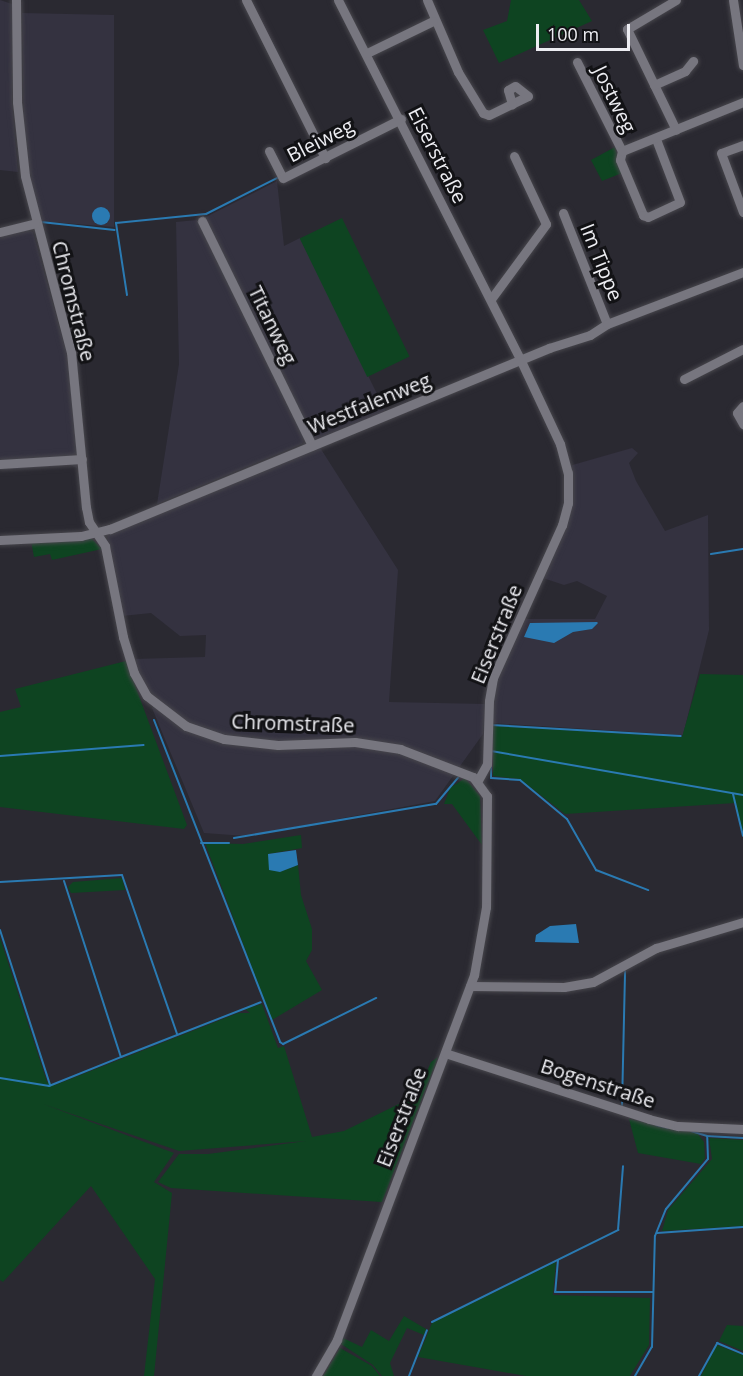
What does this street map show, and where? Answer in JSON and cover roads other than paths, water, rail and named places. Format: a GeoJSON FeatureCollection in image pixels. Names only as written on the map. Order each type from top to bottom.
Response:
{"type":"FeatureCollection","features":[{"type":"Feature","properties":{"kind":"street","name":"Chromstraße"},"geometry":{"type":"LineString","coordinates":[[16,0],[17,102],[25,176],[35,223],[71,352],[86,507],[96,533],[105,546],[123,637],[134,673],[147,696],[171,716],[224,739],[278,745],[324,741],[384,745],[478,780]]}},
{"type":"Feature","properties":{"kind":"street"},"geometry":{"type":"LineString","coordinates":[[246,0],[325,158]]}},
{"type":"Feature","properties":{"kind":"street","name":"Eiserstraße"},"geometry":{"type":"LineString","coordinates":[[316,1376],[337,1340],[470,986],[483,935],[486,907],[487,796],[478,780],[487,764],[489,700],[493,678],[562,525],[568,503],[568,473],[560,444],[491,299],[338,0]]}},
{"type":"Feature","properties":{"kind":"street"},"geometry":{"type":"LineString","coordinates":[[427,0],[433,21],[483,113],[489,115],[512,104]]}},
{"type":"Feature","properties":{"kind":"street"},"geometry":{"type":"LineString","coordinates":[[676,0],[627,29],[676,130]]}},
{"type":"Feature","properties":{"kind":"street"},"geometry":{"type":"LineString","coordinates":[[733,0],[743,65]]}},
{"type":"Feature","properties":{"kind":"street"},"geometry":{"type":"LineString","coordinates":[[367,53],[433,21]]}},
{"type":"Feature","properties":{"kind":"street"},"geometry":{"type":"LineString","coordinates":[[654,84],[685,71],[693,61]]}},
{"type":"Feature","properties":{"kind":"street","name":"Jostweg"},"geometry":{"type":"LineString","coordinates":[[577,62],[622,151],[620,159],[643,215],[648,216],[680,202],[656,139]]}},
{"type":"Feature","properties":{"kind":"street","name":"Jostweg"},"geometry":{"type":"LineString","coordinates":[[622,151],[743,102]]}},
{"type":"Feature","properties":{"kind":"street","name":"Bleiweg"},"geometry":{"type":"LineString","coordinates":[[269,151],[283,178],[400,119]]}},
{"type":"Feature","properties":{"kind":"street"},"geometry":{"type":"LineString","coordinates":[[743,145],[721,153],[743,212]]}},
{"type":"Feature","properties":{"kind":"street"},"geometry":{"type":"LineString","coordinates":[[491,299],[546,224],[514,156]]}},
{"type":"Feature","properties":{"kind":"street","name":"Im Tippe"},"geometry":{"type":"LineString","coordinates":[[563,213],[607,324]]}},
{"type":"Feature","properties":{"kind":"street","name":"Titanweg"},"geometry":{"type":"LineString","coordinates":[[202,221],[312,446]]}},
{"type":"Feature","properties":{"kind":"street","name":"Chromstraße"},"geometry":{"type":"LineString","coordinates":[[0,232],[35,223]]}},
{"type":"Feature","properties":{"kind":"street","name":"Westfalenweg"},"geometry":{"type":"LineString","coordinates":[[0,540],[96,533],[590,335],[607,324],[743,272]]}},
{"type":"Feature","properties":{"kind":"street"},"geometry":{"type":"LineString","coordinates":[[684,379],[743,349]]}},
{"type":"Feature","properties":{"kind":"street"},"geometry":{"type":"LineString","coordinates":[[743,406],[737,413],[743,424]]}},
{"type":"Feature","properties":{"kind":"street"},"geometry":{"type":"LineString","coordinates":[[0,464],[82,459]]}},
{"type":"Feature","properties":{"kind":"street"},"geometry":{"type":"LineString","coordinates":[[470,986],[564,987],[593,982],[656,948],[743,922]]}},
{"type":"Feature","properties":{"kind":"street","name":"Bogenstraße"},"geometry":{"type":"LineString","coordinates":[[445,1053],[649,1119],[678,1126],[743,1129]]}},
{"type":"Feature","properties":{"kind":"water"},"geometry":{"type":"Polygon","coordinates":[[[101,207],[107,210],[110,216],[107,222],[101,225],[95,222],[92,216],[95,210],[101,207]]]}},
{"type":"Feature","properties":{"kind":"water"},"geometry":{"type":"Polygon","coordinates":[[[530,623],[598,623],[592,629],[573,632],[554,643],[524,637],[530,623]]]}},
{"type":"Feature","properties":{"kind":"water"},"geometry":{"type":"Polygon","coordinates":[[[296,850],[298,865],[280,872],[269,870],[268,854],[296,850]]]}},
{"type":"Feature","properties":{"kind":"water"},"geometry":{"type":"Polygon","coordinates":[[[576,924],[579,943],[535,942],[536,935],[550,926],[576,924]]]}},
{"type":"Feature","properties":{"kind":"waterway"},"geometry":{"type":"LineString","coordinates":[[127,295],[116,223],[206,214],[277,178]]}},
{"type":"Feature","properties":{"kind":"waterway"},"geometry":{"type":"LineString","coordinates":[[41,222],[115,230]]}},
{"type":"Feature","properties":{"kind":"waterway"},"geometry":{"type":"LineString","coordinates":[[711,554],[743,549]]}},
{"type":"Feature","properties":{"kind":"waterway"},"geometry":{"type":"LineString","coordinates":[[154,720],[280,1042],[283,1044],[376,998]]}},
{"type":"Feature","properties":{"kind":"waterway"},"geometry":{"type":"LineString","coordinates":[[491,725],[681,736]]}},
{"type":"Feature","properties":{"kind":"waterway"},"geometry":{"type":"LineString","coordinates":[[0,756],[144,745]]}},
{"type":"Feature","properties":{"kind":"waterway"},"geometry":{"type":"LineString","coordinates":[[491,751],[743,795]]}},
{"type":"Feature","properties":{"kind":"waterway"},"geometry":{"type":"LineString","coordinates":[[491,763],[491,778],[520,780],[567,819],[596,870],[648,890]]}},
{"type":"Feature","properties":{"kind":"waterway"},"geometry":{"type":"LineString","coordinates":[[234,838],[436,804],[459,777]]}},
{"type":"Feature","properties":{"kind":"waterway"},"geometry":{"type":"LineString","coordinates":[[733,794],[743,836]]}},
{"type":"Feature","properties":{"kind":"waterway"},"geometry":{"type":"LineString","coordinates":[[201,843],[229,843]]}},
{"type":"Feature","properties":{"kind":"waterway"},"geometry":{"type":"LineString","coordinates":[[0,882],[122,875],[177,1034]]}},
{"type":"Feature","properties":{"kind":"waterway"},"geometry":{"type":"LineString","coordinates":[[64,881],[121,1057],[261,1002]]}},
{"type":"Feature","properties":{"kind":"waterway"},"geometry":{"type":"LineString","coordinates":[[0,930],[50,1085]]}},
{"type":"Feature","properties":{"kind":"waterway"},"geometry":{"type":"LineString","coordinates":[[622,1106],[625,971]]}},
{"type":"Feature","properties":{"kind":"waterway"},"geometry":{"type":"LineString","coordinates":[[0,1078],[49,1086],[121,1057]]}},
{"type":"Feature","properties":{"kind":"waterway"},"geometry":{"type":"LineString","coordinates":[[656,1125],[668,1128]]}},
{"type":"Feature","properties":{"kind":"waterway"},"geometry":{"type":"LineString","coordinates":[[691,1131],[707,1136]]}},
{"type":"Feature","properties":{"kind":"waterway"},"geometry":{"type":"LineString","coordinates":[[635,1376],[652,1347],[655,1236],[666,1209],[708,1159],[707,1136],[743,1138]]}},
{"type":"Feature","properties":{"kind":"waterway"},"geometry":{"type":"LineString","coordinates":[[432,1322],[618,1230],[623,1166]]}},
{"type":"Feature","properties":{"kind":"waterway"},"geometry":{"type":"LineString","coordinates":[[657,1233],[743,1227]]}},
{"type":"Feature","properties":{"kind":"waterway"},"geometry":{"type":"LineString","coordinates":[[558,1260],[555,1292],[653,1292]]}},
{"type":"Feature","properties":{"kind":"waterway"},"geometry":{"type":"LineString","coordinates":[[409,1376],[427,1330]]}},
{"type":"Feature","properties":{"kind":"waterway"},"geometry":{"type":"LineString","coordinates":[[699,1376],[717,1343],[743,1354]]}}]}
